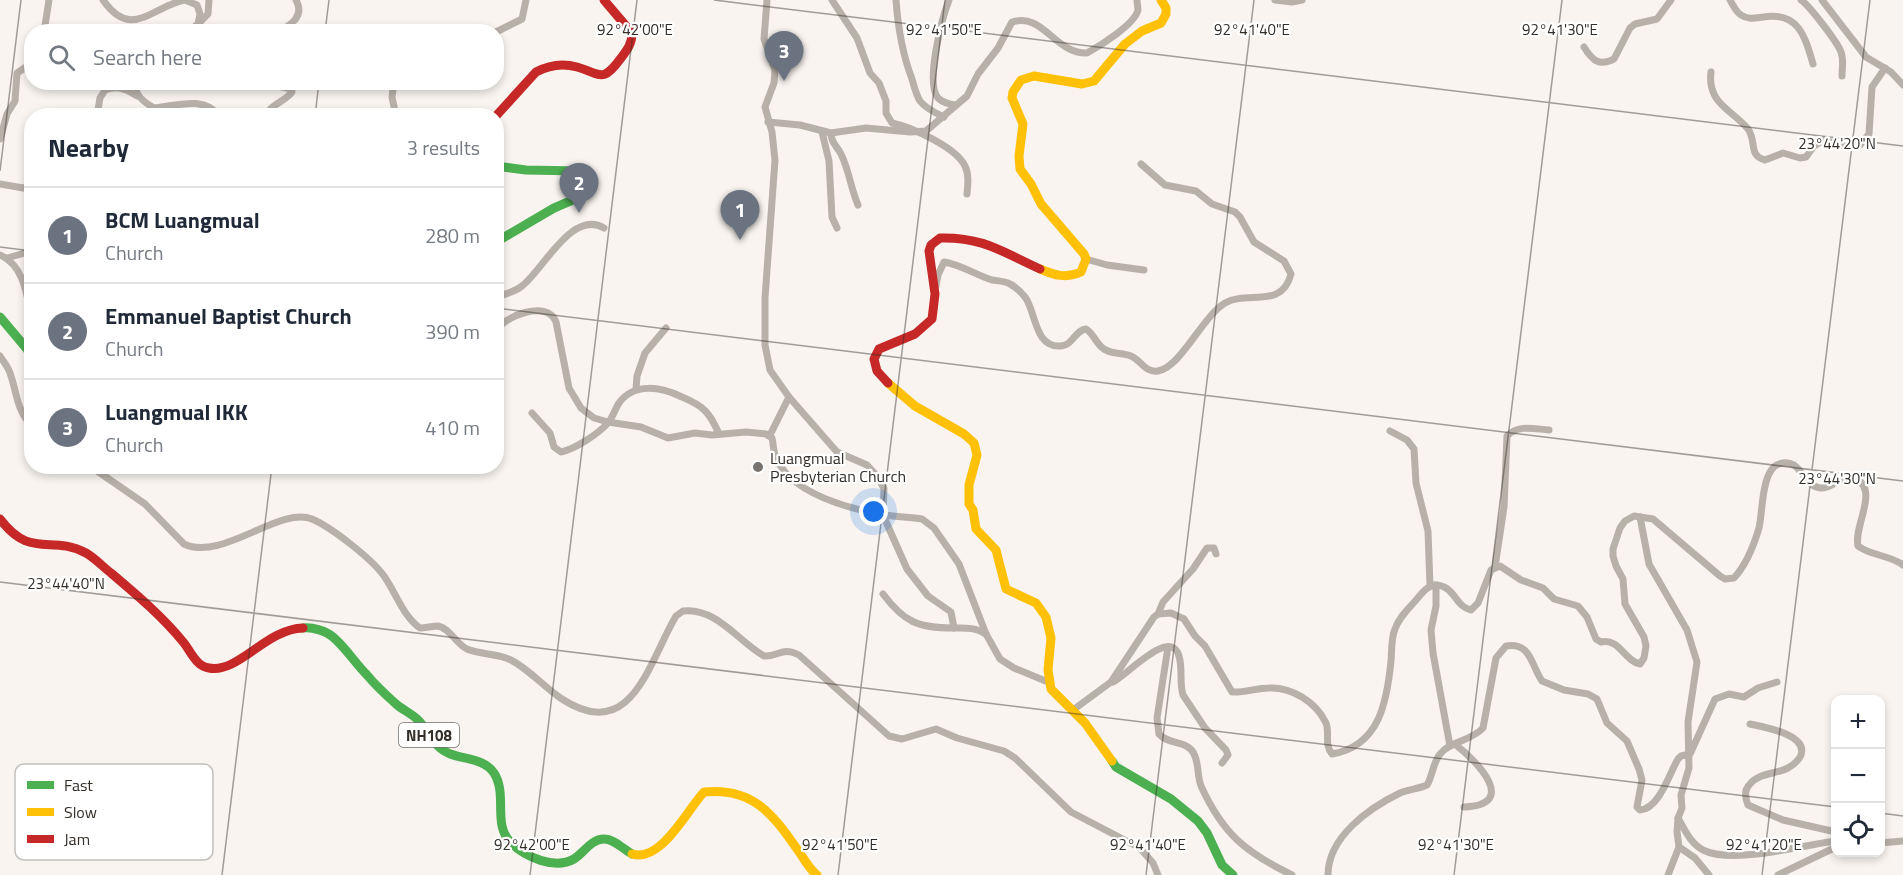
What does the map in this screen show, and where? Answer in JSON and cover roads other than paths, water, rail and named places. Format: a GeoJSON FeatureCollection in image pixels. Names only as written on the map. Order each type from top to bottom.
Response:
{"type":"FeatureCollection","features":[{"type":"Feature","properties":{"kind":"main road"},"geometry":{"type":"LineString","coordinates":[[504,109],[542,68],[555,65],[572,66],[596,76],[607,74],[621,58],[632,38],[629,27],[614,15],[604,0]]}},
{"type":"Feature","properties":{"kind":"main road"},"geometry":{"type":"LineString","coordinates":[[1164,1],[1166,14],[1161,23],[1142,31],[1125,44],[1094,81],[1082,84],[1034,76],[1021,80],[1013,92],[1012,98],[1023,124],[1019,156],[1020,169],[1041,204],[1080,247],[1086,259],[1082,272],[1072,277],[1065,276],[1031,266],[993,245],[940,238],[935,240],[929,251],[935,294],[932,319],[915,334],[879,349],[874,359],[877,371],[897,393],[975,443],[977,455],[969,485],[968,499],[973,510],[976,529],[996,550],[1006,589],[1036,603],[1043,612],[1052,643],[1048,682],[1056,695],[1093,733],[1116,767],[1171,799],[1198,821],[1207,832],[1222,865],[1233,875]]}},
{"type":"Feature","properties":{"kind":"main road"},"geometry":{"type":"LineString","coordinates":[[504,167],[580,171],[588,177],[590,188],[585,194],[549,210],[504,238]]}},
{"type":"Feature","properties":{"kind":"main road"},"geometry":{"type":"LineString","coordinates":[[0,317],[24,346]]}},
{"type":"Feature","properties":{"kind":"main road","name":"NH108"},"geometry":{"type":"LineString","coordinates":[[0,519],[14,535],[24,541],[78,549],[87,554],[153,608],[185,644],[197,663],[207,668],[223,669],[288,628],[305,627],[331,636],[372,682],[417,719],[443,750],[451,755],[481,762],[489,767],[498,781],[502,829],[505,836],[517,848],[533,857],[564,863],[573,860],[591,844],[603,839],[609,840],[630,854],[648,855],[669,835],[704,792],[728,790],[750,798],[762,807],[782,828],[807,867],[817,875]]}},
{"type":"Feature","properties":{"kind":"street"},"geometry":{"type":"LineString","coordinates":[[46,24],[50,0]]}},
{"type":"Feature","properties":{"kind":"street"},"geometry":{"type":"LineString","coordinates":[[103,0],[116,15],[133,19],[145,17],[184,0],[194,2],[200,9],[198,24]]}},
{"type":"Feature","properties":{"kind":"street"},"geometry":{"type":"LineString","coordinates":[[292,24],[299,12],[296,0]]}},
{"type":"Feature","properties":{"kind":"street"},"geometry":{"type":"LineString","coordinates":[[504,28],[522,19],[526,0]]}},
{"type":"Feature","properties":{"kind":"street"},"geometry":{"type":"LineString","coordinates":[[766,0],[764,39],[776,70],[765,107],[773,139],[775,160],[765,298],[766,353],[770,370],[789,397],[837,452],[867,465],[878,477],[884,489],[883,514],[907,569],[928,596],[951,612],[954,628]]}},
{"type":"Feature","properties":{"kind":"street"},"geometry":{"type":"LineString","coordinates":[[831,0],[857,38],[870,73],[879,83],[886,101],[886,113],[892,123],[910,128],[943,146],[962,162],[967,173],[967,194]]}},
{"type":"Feature","properties":{"kind":"street"},"geometry":{"type":"LineString","coordinates":[[896,0],[901,47],[918,96],[930,110],[944,117]]}},
{"type":"Feature","properties":{"kind":"street"},"geometry":{"type":"LineString","coordinates":[[949,0],[935,57],[934,84],[939,99],[946,104],[956,105]]}},
{"type":"Feature","properties":{"kind":"street"},"geometry":{"type":"LineString","coordinates":[[768,122],[800,125],[831,133],[866,128],[918,133],[933,127],[967,96],[978,74],[998,48],[1012,22],[1020,20],[1036,24],[1072,52],[1087,53],[1109,39],[1135,16],[1138,9],[1137,0]]}},
{"type":"Feature","properties":{"kind":"street"},"geometry":{"type":"LineString","coordinates":[[1275,0],[1292,2],[1302,0]]}},
{"type":"Feature","properties":{"kind":"street"},"geometry":{"type":"LineString","coordinates":[[1584,46],[1598,63],[1610,61],[1617,55],[1630,28],[1635,24],[1657,19],[1671,0]]}},
{"type":"Feature","properties":{"kind":"street"},"geometry":{"type":"LineString","coordinates":[[1730,0],[1737,12],[1747,18],[1783,16],[1795,22],[1801,31],[1813,64]]}},
{"type":"Feature","properties":{"kind":"street"},"geometry":{"type":"LineString","coordinates":[[1801,0],[1811,9],[1840,50],[1842,76]]}},
{"type":"Feature","properties":{"kind":"street"},"geometry":{"type":"LineString","coordinates":[[1822,0],[1866,57],[1885,68],[1903,85]]}},
{"type":"Feature","properties":{"kind":"street"},"geometry":{"type":"LineString","coordinates":[[198,24],[205,19],[208,2]]}},
{"type":"Feature","properties":{"kind":"street"},"geometry":{"type":"LineString","coordinates":[[0,139],[7,114],[15,101],[17,73],[24,68]]}},
{"type":"Feature","properties":{"kind":"street"},"geometry":{"type":"LineString","coordinates":[[1711,72],[1709,84],[1715,98],[1748,130],[1754,143],[1756,157],[1764,160],[1783,153],[1800,158],[1806,157],[1814,146],[1824,140],[1848,147],[1860,145],[1869,134],[1872,87],[1885,68]]}},
{"type":"Feature","properties":{"kind":"street"},"geometry":{"type":"LineString","coordinates":[[98,108],[100,98],[105,90]]}},
{"type":"Feature","properties":{"kind":"street"},"geometry":{"type":"LineString","coordinates":[[127,90],[154,108],[194,103],[211,108]]}},
{"type":"Feature","properties":{"kind":"street"},"geometry":{"type":"LineString","coordinates":[[135,90],[139,97]]}},
{"type":"Feature","properties":{"kind":"street"},"geometry":{"type":"LineString","coordinates":[[270,108],[287,98],[291,90]]}},
{"type":"Feature","properties":{"kind":"street"},"geometry":{"type":"LineString","coordinates":[[393,90],[394,108]]}},
{"type":"Feature","properties":{"kind":"street"},"geometry":{"type":"LineString","coordinates":[[822,132],[829,161],[832,217],[837,228]]}},
{"type":"Feature","properties":{"kind":"street"},"geometry":{"type":"LineString","coordinates":[[831,133],[832,142],[841,154],[858,205]]}},
{"type":"Feature","properties":{"kind":"street"},"geometry":{"type":"LineString","coordinates":[[935,294],[938,275],[945,262],[956,264],[991,280],[1008,283],[1017,289],[1026,298],[1039,333],[1051,344],[1059,346],[1068,344],[1080,330],[1086,329],[1102,348],[1111,353],[1129,355],[1145,368],[1153,371],[1163,369],[1177,359],[1207,318],[1226,303],[1234,300],[1266,298],[1274,295],[1286,285],[1291,274],[1290,268],[1274,253],[1254,242],[1244,222],[1235,212],[1212,204],[1196,191],[1165,184],[1142,164]]}},
{"type":"Feature","properties":{"kind":"street"},"geometry":{"type":"LineString","coordinates":[[0,184],[24,188]]}},
{"type":"Feature","properties":{"kind":"street"},"geometry":{"type":"LineString","coordinates":[[504,294],[523,286],[562,240],[574,230],[597,224],[604,228]]}},
{"type":"Feature","properties":{"kind":"street"},"geometry":{"type":"LineString","coordinates":[[4,257],[24,253]]}},
{"type":"Feature","properties":{"kind":"street"},"geometry":{"type":"LineString","coordinates":[[4,257],[13,263],[24,286]]}},
{"type":"Feature","properties":{"kind":"street"},"geometry":{"type":"LineString","coordinates":[[1086,259],[1107,265],[1144,270]]}},
{"type":"Feature","properties":{"kind":"street"},"geometry":{"type":"LineString","coordinates":[[504,322],[533,311],[546,310],[551,313],[556,322],[571,395],[588,414],[608,422],[641,427],[668,438],[695,433],[746,432],[770,435]]}},
{"type":"Feature","properties":{"kind":"street"},"geometry":{"type":"LineString","coordinates":[[636,389],[637,376],[645,353],[666,328]]}},
{"type":"Feature","properties":{"kind":"street"},"geometry":{"type":"LineString","coordinates":[[0,356],[9,372],[15,397],[24,416]]}},
{"type":"Feature","properties":{"kind":"street"},"geometry":{"type":"LineString","coordinates":[[532,412],[550,433],[554,447],[561,452],[571,450],[608,422],[620,401],[636,389],[652,389],[676,394],[700,405],[713,420],[719,434]]}},
{"type":"Feature","properties":{"kind":"street"},"geometry":{"type":"LineString","coordinates":[[789,397],[770,435],[779,465],[797,483],[822,498],[883,514],[922,519],[934,528],[959,564],[994,650],[1006,664],[1048,682]]}},
{"type":"Feature","properties":{"kind":"street"},"geometry":{"type":"LineString","coordinates":[[1433,586],[1448,588],[1463,607],[1471,610],[1479,603],[1488,576],[1495,567],[1504,507],[1508,436],[1513,430],[1522,428],[1549,430]]}},
{"type":"Feature","properties":{"kind":"street"},"geometry":{"type":"LineString","coordinates":[[1390,431],[1407,440],[1414,449],[1416,483],[1428,531],[1436,606],[1431,630],[1433,653],[1453,745],[1483,772],[1492,787],[1491,797],[1486,803],[1480,806],[1464,807]]}},
{"type":"Feature","properties":{"kind":"street"},"geometry":{"type":"LineString","coordinates":[[1495,567],[1504,568],[1521,580],[1543,588],[1554,599],[1578,606],[1587,617],[1596,639],[1613,643],[1622,649],[1632,661],[1640,664],[1644,658],[1646,646],[1644,637],[1625,604],[1623,579],[1616,566],[1613,549],[1624,521],[1628,518],[1640,517],[1653,519],[1720,576],[1725,579],[1734,578],[1745,562],[1755,539],[1761,517],[1764,490],[1771,470],[1775,465],[1787,463],[1798,467],[1808,481],[1819,488],[1830,486],[1849,476],[1858,479],[1867,497],[1858,532],[1858,546],[1862,550],[1893,559],[1903,565]]}},
{"type":"Feature","properties":{"kind":"street"},"geometry":{"type":"LineString","coordinates":[[102,474],[145,504],[184,544],[190,547],[209,547],[291,518],[310,518],[330,530],[369,560],[382,574],[410,620],[420,628],[440,626],[464,648],[517,663],[561,699],[583,711],[592,713],[608,711],[626,703],[650,669],[676,616],[683,611],[690,610],[705,614],[731,630],[764,656],[782,651],[799,655],[889,736],[902,739],[936,729],[957,738],[1004,751],[1015,758],[1071,812],[1140,848],[1153,863],[1158,875]]}},
{"type":"Feature","properties":{"kind":"street"},"geometry":{"type":"LineString","coordinates":[[1640,517],[1649,564],[1687,630],[1697,662],[1688,722],[1689,768],[1681,795],[1682,808],[1678,818],[1679,846],[1668,875]]}},
{"type":"Feature","properties":{"kind":"street"},"geometry":{"type":"LineString","coordinates":[[1073,710],[1111,682],[1148,626],[1158,615],[1163,602],[1208,548],[1214,548],[1216,554]]}},
{"type":"Feature","properties":{"kind":"street"},"geometry":{"type":"LineString","coordinates":[[1158,615],[1175,614],[1184,619],[1205,646],[1232,692],[1275,688],[1291,692],[1310,702],[1325,722],[1328,732],[1328,749],[1334,754],[1355,746],[1367,738],[1376,726],[1381,717],[1389,680],[1392,637],[1395,629],[1399,621],[1433,586]]}},
{"type":"Feature","properties":{"kind":"street"},"geometry":{"type":"LineString","coordinates":[[883,594],[899,615],[911,621],[924,625],[975,629],[986,634]]}},
{"type":"Feature","properties":{"kind":"street"},"geometry":{"type":"LineString","coordinates":[[1328,875],[1330,856],[1340,839],[1380,804],[1401,792],[1427,785],[1437,759],[1453,745],[1478,734],[1483,728],[1496,658],[1502,649],[1509,645],[1527,651],[1542,681],[1564,690],[1588,693],[1597,699],[1607,723],[1627,741],[1639,768],[1642,780],[1637,807],[1640,810],[1647,809],[1661,792],[1681,756],[1690,754]]}},
{"type":"Feature","properties":{"kind":"street"},"geometry":{"type":"LineString","coordinates":[[1111,682],[1117,681],[1160,648],[1168,647],[1176,650],[1179,657],[1181,688],[1205,728],[1226,750],[1227,758],[1222,763]]}},
{"type":"Feature","properties":{"kind":"street"},"geometry":{"type":"LineString","coordinates":[[1168,647],[1157,718],[1158,734],[1166,740],[1186,746],[1194,754],[1200,784],[1234,838],[1260,858],[1292,875]]}},
{"type":"Feature","properties":{"kind":"street"},"geometry":{"type":"LineString","coordinates":[[1690,754],[1715,699],[1729,694],[1744,697],[1758,688],[1777,682]]}},
{"type":"Feature","properties":{"kind":"street"},"geometry":{"type":"LineString","coordinates":[[1750,724],[1792,737],[1802,750],[1801,756],[1787,768],[1755,779],[1748,786],[1745,799],[1748,806],[1783,820],[1831,831]]}},
{"type":"Feature","properties":{"kind":"street"},"geometry":{"type":"LineString","coordinates":[[1678,818],[1690,839],[1702,849],[1723,856],[1831,842]]}},
{"type":"Feature","properties":{"kind":"street"},"geometry":{"type":"LineString","coordinates":[[1885,843],[1903,841]]}},
{"type":"Feature","properties":{"kind":"street"},"geometry":{"type":"LineString","coordinates":[[1679,846],[1695,858],[1709,875]]}},
{"type":"Feature","properties":{"kind":"street"},"geometry":{"type":"LineString","coordinates":[[1778,875],[1831,849]]}},
{"type":"Feature","properties":{"kind":"place","name":"Luangmual IKK"},"geometry":{"type":"Point","coordinates":[784,81]}},
{"type":"Feature","properties":{"kind":"place","name":"Emmanuel Baptist Church"},"geometry":{"type":"Point","coordinates":[579,213]}},
{"type":"Feature","properties":{"kind":"place","name":"BCM Luangmual"},"geometry":{"type":"Point","coordinates":[740,240]}},
{"type":"Feature","properties":{"kind":"place","name":"Luangmual Presbyterian Church"},"geometry":{"type":"Point","coordinates":[758,467]}}]}
